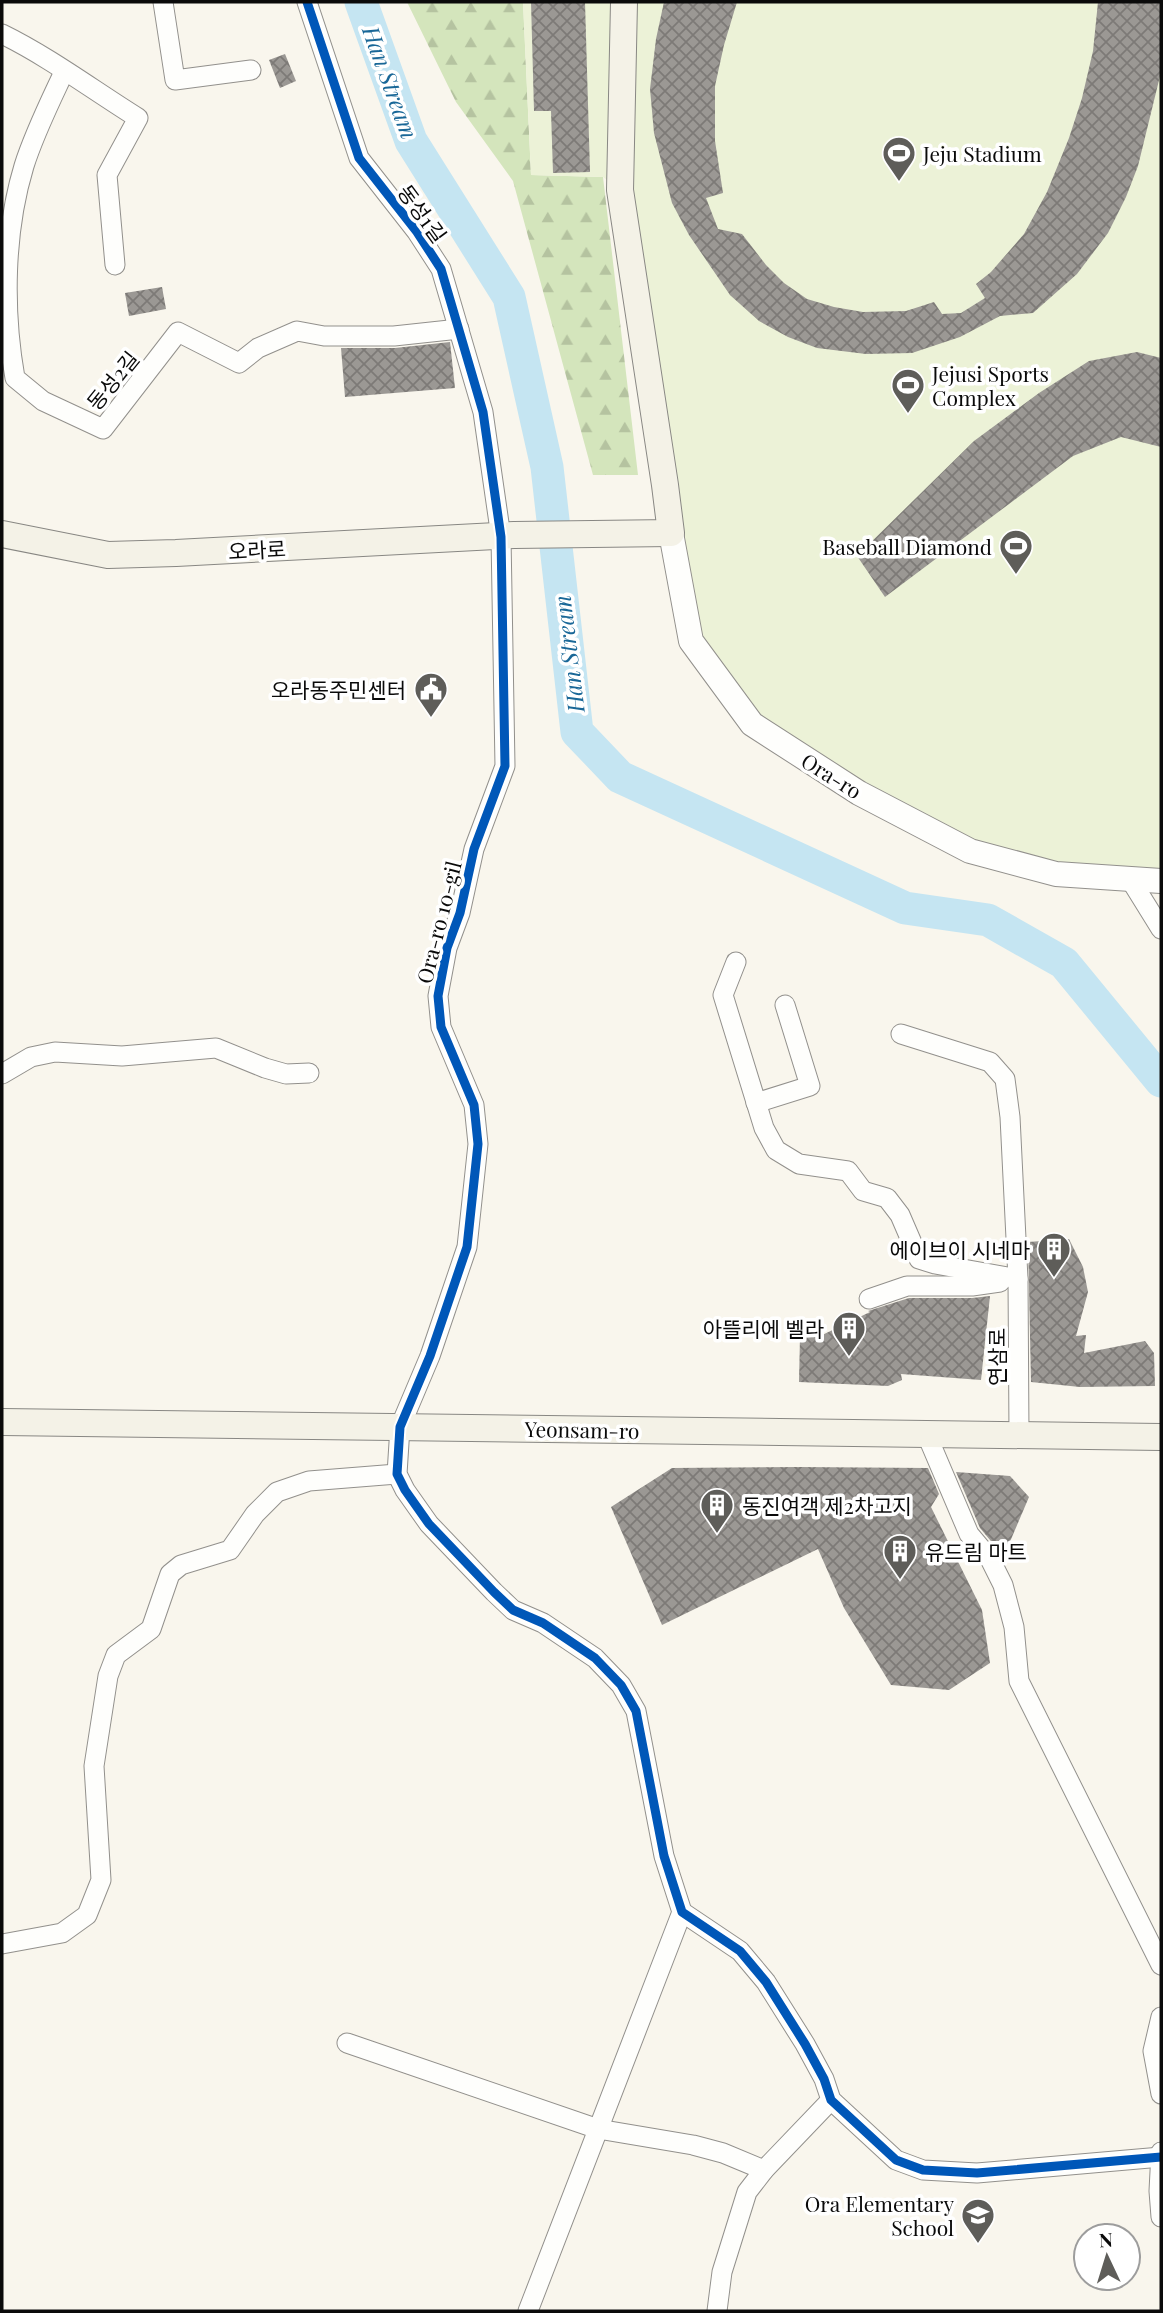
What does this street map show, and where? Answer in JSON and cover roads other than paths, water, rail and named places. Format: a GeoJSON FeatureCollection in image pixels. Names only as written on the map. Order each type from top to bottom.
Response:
{"type":"FeatureCollection","features":[{"type":"Feature","properties":{"kind":"main road"},"geometry":{"type":"LineString","coordinates":[[624,2],[620,190],[666,485],[671,533]]}},
{"type":"Feature","properties":{"kind":"main road","name":"오라로"},"geometry":{"type":"LineString","coordinates":[[4,536],[108,555],[176,554],[508,536],[671,533]]}},
{"type":"Feature","properties":{"kind":"main road","name":"Yeonsam-ro"},"geometry":{"type":"LineString","coordinates":[[2,1422],[1161,1437]]}},
{"type":"Feature","properties":{"kind":"street"},"geometry":{"type":"LineString","coordinates":[[163,2],[175,80],[251,70]]}},
{"type":"Feature","properties":{"kind":"street","name":"동성1길"},"geometry":{"type":"LineString","coordinates":[[307,2],[359,158],[417,232],[440,269],[483,412],[508,536]]}},
{"type":"Feature","properties":{"kind":"street"},"geometry":{"type":"LineString","coordinates":[[2,34],[35,50],[64,72],[138,118],[107,175],[115,265]]}},
{"type":"Feature","properties":{"kind":"street","name":"동성2길"},"geometry":{"type":"LineString","coordinates":[[64,72],[24,166],[11,229],[7,297],[15,378],[43,401],[103,429],[178,332],[239,363],[258,348],[297,331],[324,336],[394,336],[459,329]]}},
{"type":"Feature","properties":{"kind":"street","name":"Ora-ro"},"geometry":{"type":"LineString","coordinates":[[671,533],[691,640],[752,724],[859,793],[970,851],[1056,874],[1161,881]]}},
{"type":"Feature","properties":{"kind":"street","name":"Ora-ro 10-gil"},"geometry":{"type":"LineString","coordinates":[[397,1474],[400,1427],[430,1356],[467,1247],[478,1144],[474,1105],[441,1027],[438,996],[447,948],[460,913],[474,849],[505,766],[508,536]]}},
{"type":"Feature","properties":{"kind":"street"},"geometry":{"type":"LineString","coordinates":[[1130,878],[1161,929]]}},
{"type":"Feature","properties":{"kind":"street"},"geometry":{"type":"LineString","coordinates":[[736,962],[723,995],[764,1128],[776,1150],[799,1164],[848,1171],[863,1191],[887,1198],[900,1215],[919,1259],[1018,1279]]}},
{"type":"Feature","properties":{"kind":"street"},"geometry":{"type":"LineString","coordinates":[[756,1104],[810,1086],[785,1005]]}},
{"type":"Feature","properties":{"kind":"street","name":"연삼로"},"geometry":{"type":"LineString","coordinates":[[901,1034],[990,1062],[1005,1079],[1010,1117],[1018,1279],[1019,1435]]}},
{"type":"Feature","properties":{"kind":"street"},"geometry":{"type":"LineString","coordinates":[[2,1074],[31,1057],[55,1052],[122,1056],[216,1048],[286,1074],[309,1073]]}},
{"type":"Feature","properties":{"kind":"street"},"geometry":{"type":"LineString","coordinates":[[869,1299],[907,1286],[972,1286],[1018,1279]]}},
{"type":"Feature","properties":{"kind":"street"},"geometry":{"type":"LineString","coordinates":[[926,1433],[970,1535],[990,1559],[1003,1585],[1014,1628],[1019,1681],[1161,1965]]}},
{"type":"Feature","properties":{"kind":"street"},"geometry":{"type":"LineString","coordinates":[[2,1944],[62,1933],[87,1915],[101,1880],[94,1766],[108,1676],[116,1655],[151,1629],[170,1574],[181,1565],[230,1550],[255,1514],[277,1492],[309,1481],[397,1474],[429,1524],[513,1610],[543,1623],[595,1658],[621,1685],[636,1711],[664,1856],[682,1912],[740,1951],[766,1982],[824,2078],[831,2100],[896,2160],[923,2169],[977,2173],[1161,2154],[1161,2217]]}},
{"type":"Feature","properties":{"kind":"street"},"geometry":{"type":"LineString","coordinates":[[528,2311],[682,1912]]}},
{"type":"Feature","properties":{"kind":"street"},"geometry":{"type":"LineString","coordinates":[[1161,2017],[1153,2051],[1161,2094]]}},
{"type":"Feature","properties":{"kind":"street"},"geometry":{"type":"LineString","coordinates":[[347,2043],[598,2129],[693,2145],[723,2153],[764,2170]]}},
{"type":"Feature","properties":{"kind":"street"},"geometry":{"type":"LineString","coordinates":[[717,2311],[722,2272],[747,2192],[764,2170],[831,2100]]}},
{"type":"Feature","properties":{"kind":"waterway","name":"Han Stream"},"geometry":{"type":"LineString","coordinates":[[361,2],[411,141],[509,297],[547,467],[577,732],[620,777],[905,908],[988,920],[1064,963],[1161,1081]]}},
{"type":"Feature","properties":{"kind":"place","name":"Jeju Stadium"},"geometry":{"type":"Point","coordinates":[899,183]}},
{"type":"Feature","properties":{"kind":"place","name":"Jejusi Sports Complex"},"geometry":{"type":"Point","coordinates":[908,415]}},
{"type":"Feature","properties":{"kind":"place","name":"Baseball Diamond"},"geometry":{"type":"Point","coordinates":[1016,576]}},
{"type":"Feature","properties":{"kind":"place","name":"오라동주민센터"},"geometry":{"type":"Point","coordinates":[431,719]}},
{"type":"Feature","properties":{"kind":"place","name":"에이브이 시네마"},"geometry":{"type":"Point","coordinates":[1054,1279]}},
{"type":"Feature","properties":{"kind":"place","name":"아뜰리에 벨라"},"geometry":{"type":"Point","coordinates":[849,1358]}},
{"type":"Feature","properties":{"kind":"place","name":"동진여객 제2차고지"},"geometry":{"type":"Point","coordinates":[717,1535]}},
{"type":"Feature","properties":{"kind":"place","name":"유드림 마트"},"geometry":{"type":"Point","coordinates":[900,1581]}},
{"type":"Feature","properties":{"kind":"place","name":"Ora Elementary School"},"geometry":{"type":"Point","coordinates":[978,2245]}}]}
